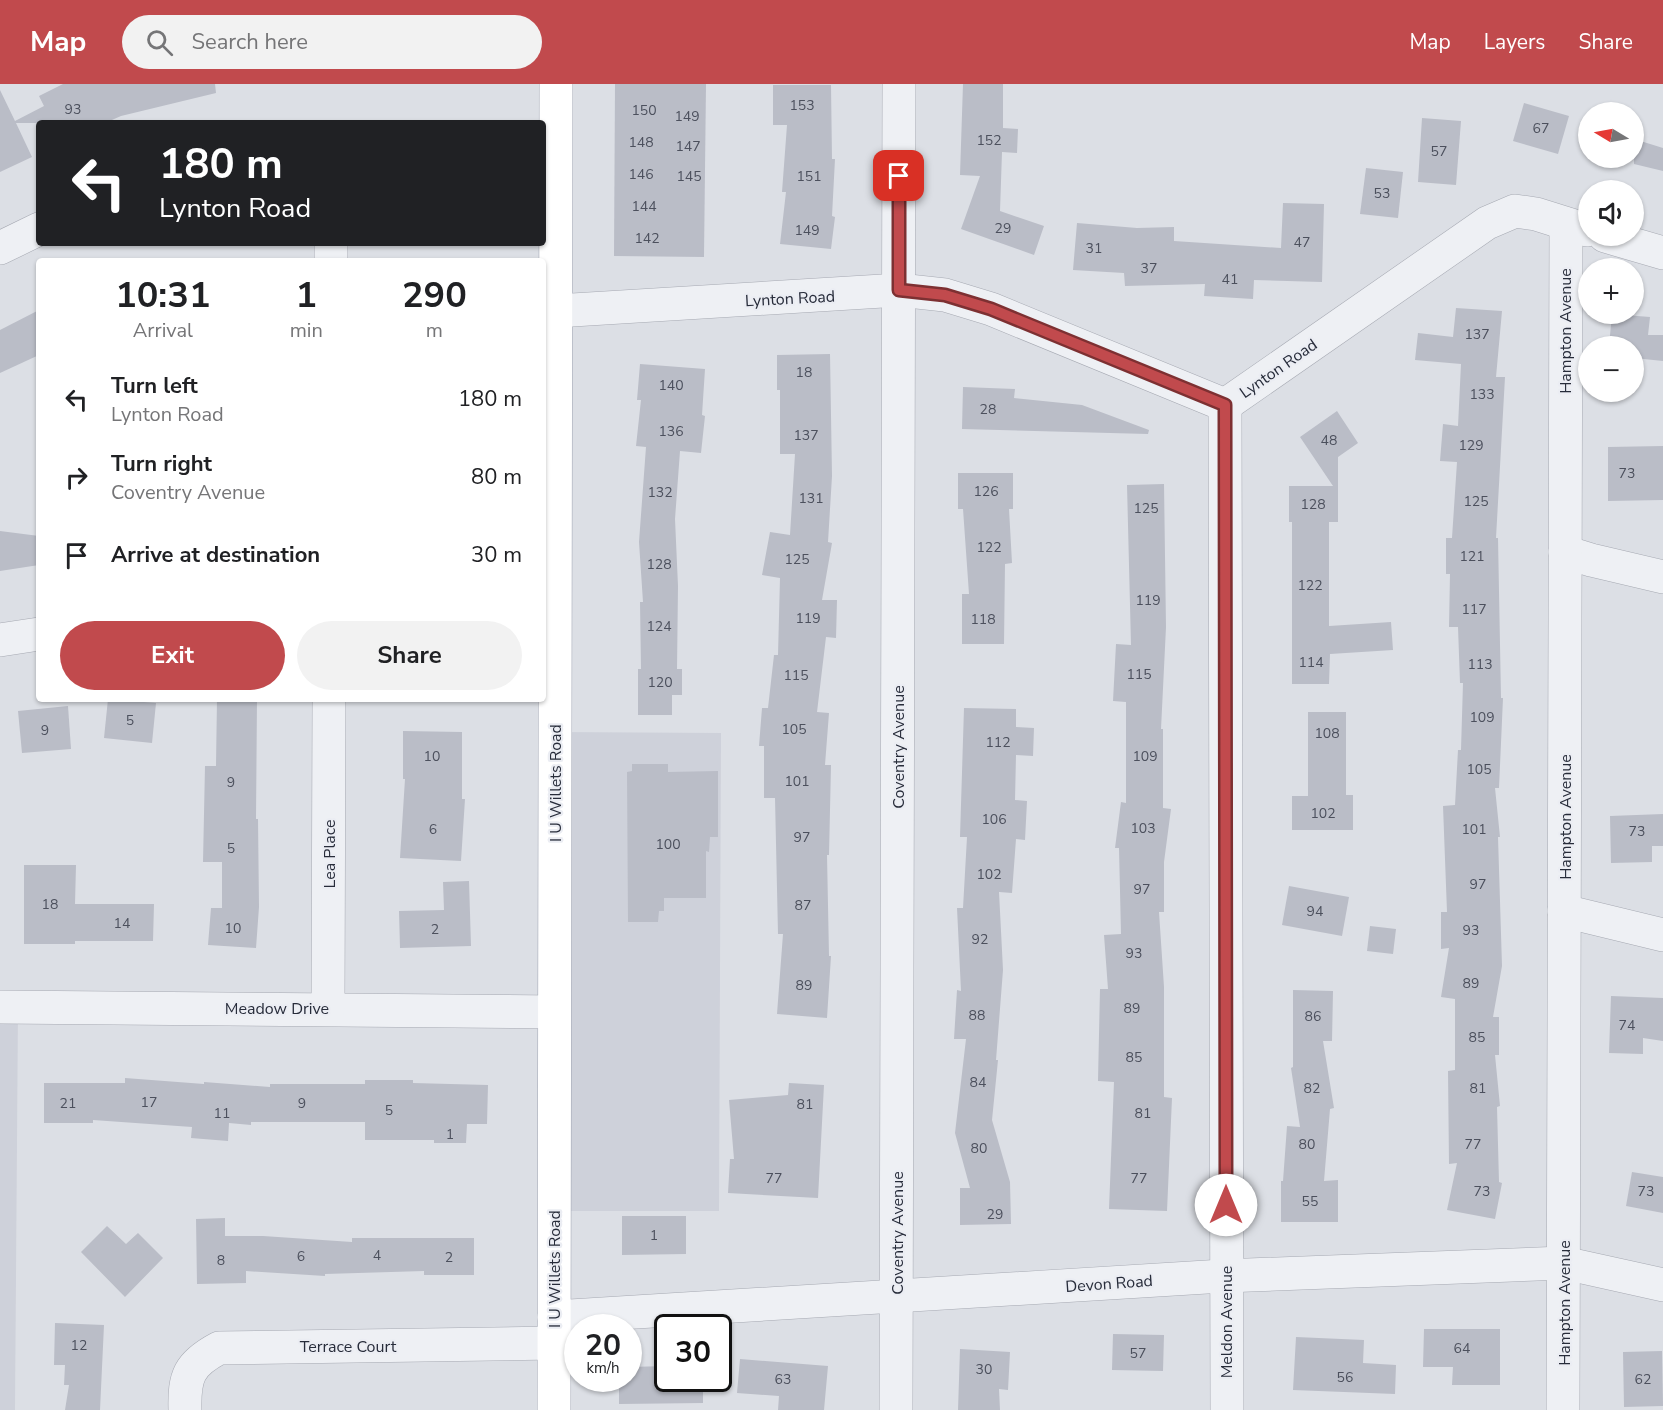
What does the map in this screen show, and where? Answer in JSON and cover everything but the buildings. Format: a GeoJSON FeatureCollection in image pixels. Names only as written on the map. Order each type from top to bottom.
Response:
{"type":"FeatureCollection","features":[{"type":"Feature","properties":{"kind":"main road","name":"I U Willets Road"},"geometry":{"type":"LineString","coordinates":[[554,1410],[556,311],[549,159],[556,84]]}},
{"type":"Feature","properties":{"kind":"street","name":"Coventry Avenue"},"geometry":{"type":"LineString","coordinates":[[896,1410],[899,84]]}},
{"type":"Feature","properties":{"kind":"street","name":"Lynton Road"},"geometry":{"type":"LineString","coordinates":[[556,311],[899,290],[945,295],[991,309],[1225,405],[1487,223],[1515,211],[1536,214],[1577,227]]}},
{"type":"Feature","properties":{"kind":"street","name":"Hampton Avenue"},"geometry":{"type":"LineString","coordinates":[[1563,1410],[1565,552],[1577,227]]}},
{"type":"Feature","properties":{"kind":"street"},"geometry":{"type":"LineString","coordinates":[[0,249],[36,231]]}},
{"type":"Feature","properties":{"kind":"street"},"geometry":{"type":"LineString","coordinates":[[1639,246],[1663,253]]}},
{"type":"Feature","properties":{"kind":"street","name":"Meldon Avenue"},"geometry":{"type":"LineString","coordinates":[[1225,405],[1227,1410]]}},
{"type":"Feature","properties":{"kind":"street"},"geometry":{"type":"LineString","coordinates":[[1565,552],[1663,577]]}},
{"type":"Feature","properties":{"kind":"street"},"geometry":{"type":"LineString","coordinates":[[0,640],[36,634]]}},
{"type":"Feature","properties":{"kind":"street","name":"Lea Place"},"geometry":{"type":"LineString","coordinates":[[328,1008],[329,702]]}},
{"type":"Feature","properties":{"kind":"street"},"geometry":{"type":"LineString","coordinates":[[1564,911],[1663,935]]}},
{"type":"Feature","properties":{"kind":"street","name":"Meadow Drive"},"geometry":{"type":"LineString","coordinates":[[0,1007],[328,1008],[554,1012]]}},
{"type":"Feature","properties":{"kind":"street","name":"Devon Road"},"geometry":{"type":"LineString","coordinates":[[554,1330],[896,1296],[1226,1275],[1564,1263],[1663,1285]]}},
{"type":"Feature","properties":{"kind":"street","name":"Terrace Court"},"geometry":{"type":"LineString","coordinates":[[185,1410],[184,1390],[190,1372],[201,1357],[219,1348],[554,1330]]}},
{"type":"Feature","properties":{"kind":"shaded area"},"geometry":{"type":"Polygon","coordinates":[[[555,732],[721,733],[719,1211],[554,1211],[555,732]]]}},
{"type":"Feature","properties":{"kind":"shaded area"},"geometry":{"type":"Polygon","coordinates":[[[0,1007],[18,1007],[15,1410],[0,1410],[0,1007]]]}},
{"type":"Feature","properties":{"kind":"route"},"geometry":{"type":"LineString","coordinates":[[899,176],[899,290],[945,295],[991,309],[1225,405],[1226,1205]]}}]}
